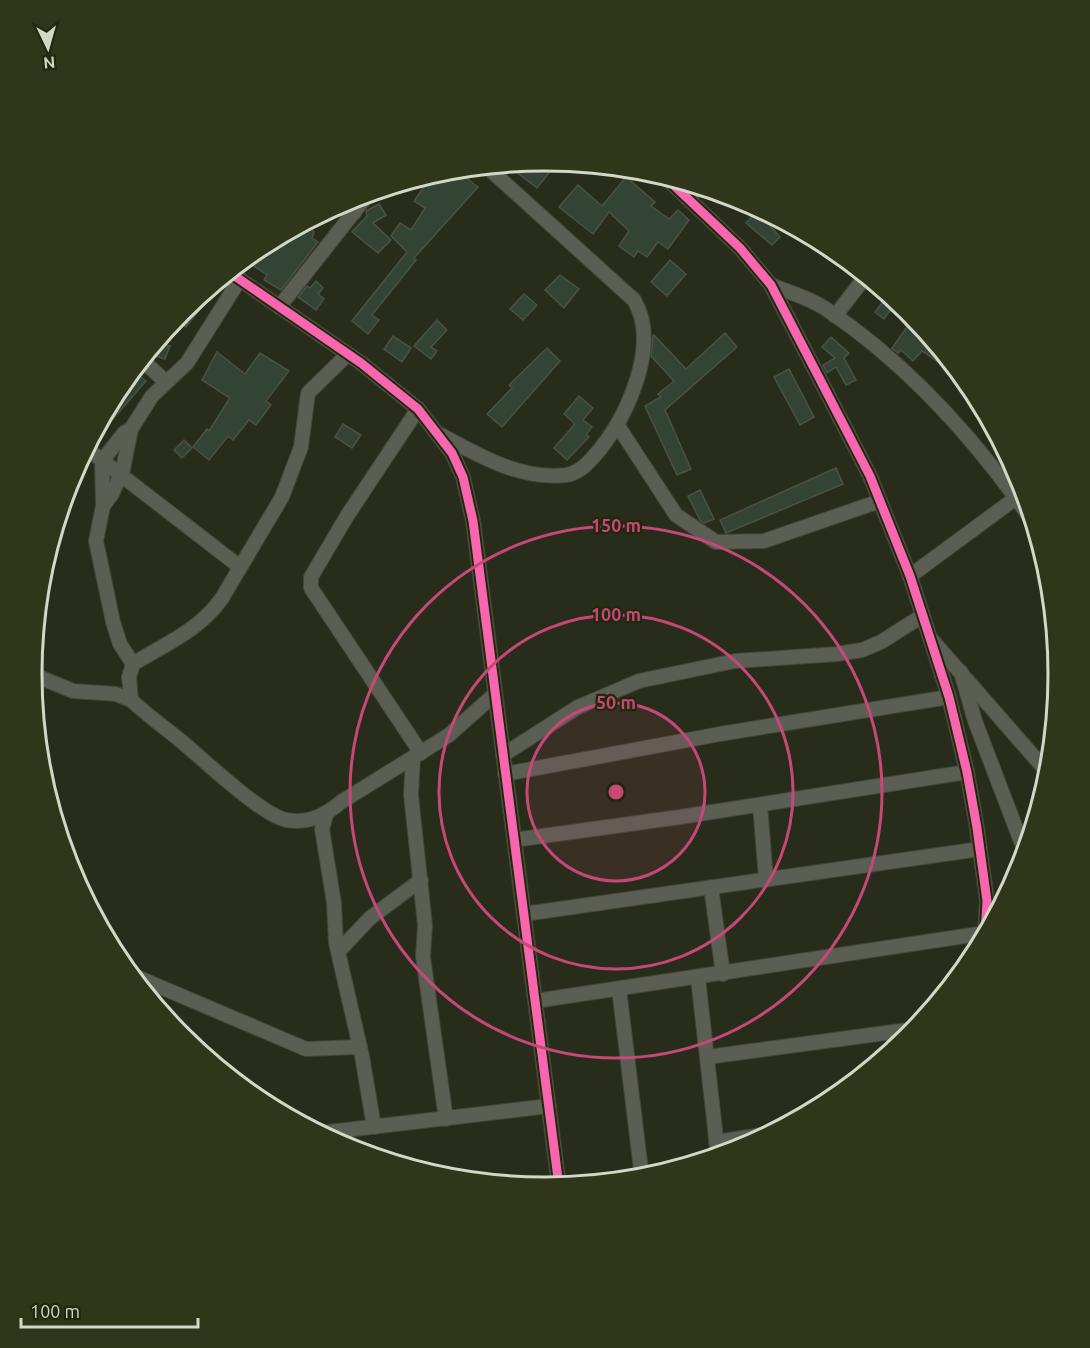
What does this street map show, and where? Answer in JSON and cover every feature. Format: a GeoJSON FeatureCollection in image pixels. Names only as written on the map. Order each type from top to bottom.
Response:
{"type":"FeatureCollection","features":[{"type":"Feature","properties":{"kind":"street"},"geometry":{"type":"LineString","coordinates":[[439,434],[484,458],[518,471],[567,475],[578,471],[592,459],[618,426],[633,392],[642,350],[642,313],[634,300],[494,174]]}},
{"type":"Feature","properties":{"kind":"street"},"geometry":{"type":"LineString","coordinates":[[677,189],[740,248],[771,285],[870,476],[910,576],[949,697],[967,772],[987,901],[986,916]]}},
{"type":"Feature","properties":{"kind":"street"},"geometry":{"type":"LineString","coordinates":[[688,199],[692,193]]}},
{"type":"Feature","properties":{"kind":"street"},"geometry":{"type":"LineString","coordinates":[[279,307],[359,207]]}},
{"type":"Feature","properties":{"kind":"street"},"geometry":{"type":"LineString","coordinates":[[351,210],[354,213]]}},
{"type":"Feature","properties":{"kind":"street"},"geometry":{"type":"LineString","coordinates":[[237,277],[348,354],[418,409],[452,453],[463,477],[473,520],[558,1177]]}},
{"type":"Feature","properties":{"kind":"street"},"geometry":{"type":"LineString","coordinates":[[103,506],[121,475],[131,429],[152,396],[187,363],[232,281]]}},
{"type":"Feature","properties":{"kind":"street"},"geometry":{"type":"LineString","coordinates":[[835,316],[861,283]]}},
{"type":"Feature","properties":{"kind":"street"},"geometry":{"type":"LineString","coordinates":[[771,285],[824,308],[926,391],[1011,485]]}},
{"type":"Feature","properties":{"kind":"street"},"geometry":{"type":"LineString","coordinates":[[131,700],[129,677],[133,664],[199,624],[213,612],[282,497],[301,447],[308,393],[348,354]]}},
{"type":"Feature","properties":{"kind":"street"},"geometry":{"type":"LineString","coordinates":[[148,366],[166,382]]}},
{"type":"Feature","properties":{"kind":"street"},"geometry":{"type":"LineString","coordinates":[[418,409],[347,516],[311,577],[311,588],[417,755],[411,795],[425,925],[423,957],[446,1119]]}},
{"type":"Feature","properties":{"kind":"street"},"geometry":{"type":"LineString","coordinates":[[618,426],[676,514],[716,542],[764,541],[880,501]]}},
{"type":"Feature","properties":{"kind":"street"},"geometry":{"type":"LineString","coordinates":[[131,429],[124,433],[102,461],[103,506],[96,541],[120,644],[133,664]]}},
{"type":"Feature","properties":{"kind":"street"},"geometry":{"type":"LineString","coordinates":[[93,454],[240,567]]}},
{"type":"Feature","properties":{"kind":"street"},"geometry":{"type":"LineString","coordinates":[[910,576],[1016,498]]}},
{"type":"Feature","properties":{"kind":"street"},"geometry":{"type":"LineString","coordinates":[[503,755],[578,706],[639,681],[735,661],[837,654],[862,650],[881,642],[922,615]]}},
{"type":"Feature","properties":{"kind":"street"},"geometry":{"type":"LineString","coordinates":[[929,637],[1040,763]]}},
{"type":"Feature","properties":{"kind":"street"},"geometry":{"type":"LineString","coordinates":[[961,672],[993,773],[1020,839]]}},
{"type":"Feature","properties":{"kind":"street"},"geometry":{"type":"LineString","coordinates":[[42,678],[74,691],[116,694],[131,700],[231,783],[274,815],[287,820],[306,820],[326,815],[449,735],[495,694]]}},
{"type":"Feature","properties":{"kind":"street"},"geometry":{"type":"LineString","coordinates":[[506,774],[720,734],[949,697]]}},
{"type":"Feature","properties":{"kind":"street"},"geometry":{"type":"LineString","coordinates":[[514,840],[967,772]]}},
{"type":"Feature","properties":{"kind":"street"},"geometry":{"type":"LineString","coordinates":[[759,805],[766,879]]}},
{"type":"Feature","properties":{"kind":"street"},"geometry":{"type":"LineString","coordinates":[[326,815],[322,829],[334,903],[338,952],[360,1047],[374,1127]]}},
{"type":"Feature","properties":{"kind":"street"},"geometry":{"type":"LineString","coordinates":[[524,914],[980,849]]}},
{"type":"Feature","properties":{"kind":"street"},"geometry":{"type":"LineString","coordinates":[[338,952],[370,918],[421,880]]}},
{"type":"Feature","properties":{"kind":"street"},"geometry":{"type":"LineString","coordinates":[[711,887],[723,974]]}},
{"type":"Feature","properties":{"kind":"street"},"geometry":{"type":"LineString","coordinates":[[535,1001],[975,936]]}},
{"type":"Feature","properties":{"kind":"street"},"geometry":{"type":"LineString","coordinates":[[698,978],[717,1146]]}},
{"type":"Feature","properties":{"kind":"street"},"geometry":{"type":"LineString","coordinates":[[147,981],[306,1049],[360,1047]]}},
{"type":"Feature","properties":{"kind":"street"},"geometry":{"type":"LineString","coordinates":[[619,989],[641,1167]]}},
{"type":"Feature","properties":{"kind":"street"},"geometry":{"type":"LineString","coordinates":[[707,1057],[900,1031]]}},
{"type":"Feature","properties":{"kind":"street"},"geometry":{"type":"LineString","coordinates":[[336,1131],[549,1106]]}},
{"type":"Feature","properties":{"kind":"building"},"geometry":{"type":"Polygon","coordinates":[[[550,171],[537,188],[516,172],[550,171]]]}},
{"type":"Feature","properties":{"kind":"building"},"geometry":{"type":"Polygon","coordinates":[[[466,177],[478,187],[414,258],[416,260],[372,315],[379,320],[368,334],[352,321],[407,252],[391,236],[400,223],[411,230],[425,208],[414,201],[425,186],[466,177]]]}},
{"type":"Feature","properties":{"kind":"building"},"geometry":{"type":"Polygon","coordinates":[[[625,178],[655,202],[651,206],[669,219],[678,210],[689,220],[668,249],[658,242],[647,257],[638,251],[634,257],[619,246],[629,231],[609,212],[593,234],[559,207],[578,185],[602,206],[625,178]]]}},
{"type":"Feature","properties":{"kind":"building"},"geometry":{"type":"Polygon","coordinates":[[[379,204],[386,215],[373,223],[391,240],[378,253],[352,232],[367,216],[366,211],[379,204]]]}},
{"type":"Feature","properties":{"kind":"building"},"geometry":{"type":"Polygon","coordinates":[[[752,216],[768,224],[780,237],[772,245],[746,223],[752,216]]]}},
{"type":"Feature","properties":{"kind":"building"},"geometry":{"type":"Polygon","coordinates":[[[311,229],[314,232],[312,238],[318,242],[281,290],[264,280],[267,275],[253,265],[294,238],[311,229]]]}},
{"type":"Feature","properties":{"kind":"building"},"geometry":{"type":"Polygon","coordinates":[[[670,260],[686,274],[667,296],[651,282],[670,260]]]}},
{"type":"Feature","properties":{"kind":"building"},"geometry":{"type":"Polygon","coordinates":[[[560,275],[579,289],[564,308],[545,290],[560,275]]]}},
{"type":"Feature","properties":{"kind":"building"},"geometry":{"type":"Polygon","coordinates":[[[316,281],[323,288],[318,294],[324,299],[316,310],[298,297],[307,286],[310,288],[316,281]]]}},
{"type":"Feature","properties":{"kind":"building"},"geometry":{"type":"Polygon","coordinates":[[[524,294],[537,305],[523,320],[510,309],[524,294]]]}},
{"type":"Feature","properties":{"kind":"building"},"geometry":{"type":"Polygon","coordinates":[[[883,302],[893,310],[891,309],[884,319],[875,312],[883,302]]]}},
{"type":"Feature","properties":{"kind":"building"},"geometry":{"type":"Polygon","coordinates":[[[203,305],[186,327],[183,325],[203,305]]]}},
{"type":"Feature","properties":{"kind":"building"},"geometry":{"type":"Polygon","coordinates":[[[437,320],[447,330],[431,347],[437,351],[431,359],[414,346],[437,320]]]}},
{"type":"Feature","properties":{"kind":"building"},"geometry":{"type":"Polygon","coordinates":[[[906,323],[940,364],[922,351],[913,361],[901,350],[898,353],[892,348],[907,327],[906,323]]]}},
{"type":"Feature","properties":{"kind":"building"},"geometry":{"type":"Polygon","coordinates":[[[725,333],[737,347],[665,410],[691,469],[677,475],[645,406],[661,397],[658,394],[674,381],[651,356],[653,336],[686,369],[725,333]]]}},
{"type":"Feature","properties":{"kind":"building"},"geometry":{"type":"Polygon","coordinates":[[[393,336],[411,348],[402,362],[384,349],[393,336]]]}},
{"type":"Feature","properties":{"kind":"building"},"geometry":{"type":"Polygon","coordinates":[[[831,337],[849,353],[844,358],[856,380],[846,385],[836,367],[827,373],[823,365],[835,358],[822,347],[831,337]]]}},
{"type":"Feature","properties":{"kind":"building"},"geometry":{"type":"Polygon","coordinates":[[[165,344],[170,346],[165,359],[156,356],[165,344]]]}},
{"type":"Feature","properties":{"kind":"building"},"geometry":{"type":"Polygon","coordinates":[[[547,348],[560,361],[502,427],[487,414],[512,388],[509,385],[547,348]]]}},
{"type":"Feature","properties":{"kind":"building"},"geometry":{"type":"Polygon","coordinates":[[[217,352],[245,374],[260,353],[289,371],[266,401],[271,405],[256,425],[249,420],[233,440],[228,436],[209,460],[193,447],[207,429],[209,431],[230,398],[202,380],[217,352]]]}},
{"type":"Feature","properties":{"kind":"building"},"geometry":{"type":"Polygon","coordinates":[[[789,369],[814,417],[800,425],[774,377],[789,369]]]}},
{"type":"Feature","properties":{"kind":"building"},"geometry":{"type":"Polygon","coordinates":[[[140,377],[146,381],[108,425],[140,377]]]}},
{"type":"Feature","properties":{"kind":"building"},"geometry":{"type":"Polygon","coordinates":[[[579,396],[593,408],[583,420],[592,427],[586,435],[589,437],[567,460],[554,448],[575,424],[564,414],[579,396]]]}},
{"type":"Feature","properties":{"kind":"building"},"geometry":{"type":"Polygon","coordinates":[[[343,424],[361,435],[352,448],[335,437],[343,424]]]}},
{"type":"Feature","properties":{"kind":"building"},"geometry":{"type":"Polygon","coordinates":[[[184,440],[192,448],[182,458],[174,450],[184,440]]]}},
{"type":"Feature","properties":{"kind":"building"},"geometry":{"type":"Polygon","coordinates":[[[836,468],[843,484],[726,533],[720,520],[836,468]]]}},
{"type":"Feature","properties":{"kind":"building"},"geometry":{"type":"Polygon","coordinates":[[[700,490],[714,519],[704,523],[700,520],[688,496],[700,490]]]}},
{"type":"Feature","properties":{"kind":"cycle path"},"geometry":{"type":"LineString","coordinates":[[677,189],[740,248],[771,285],[870,476],[910,576],[949,697],[967,772],[977,828],[987,901],[986,916]]}},
{"type":"Feature","properties":{"kind":"cycle path"},"geometry":{"type":"LineString","coordinates":[[236,277],[361,363],[418,409],[452,453],[463,477],[473,521],[558,1177]]}}]}
